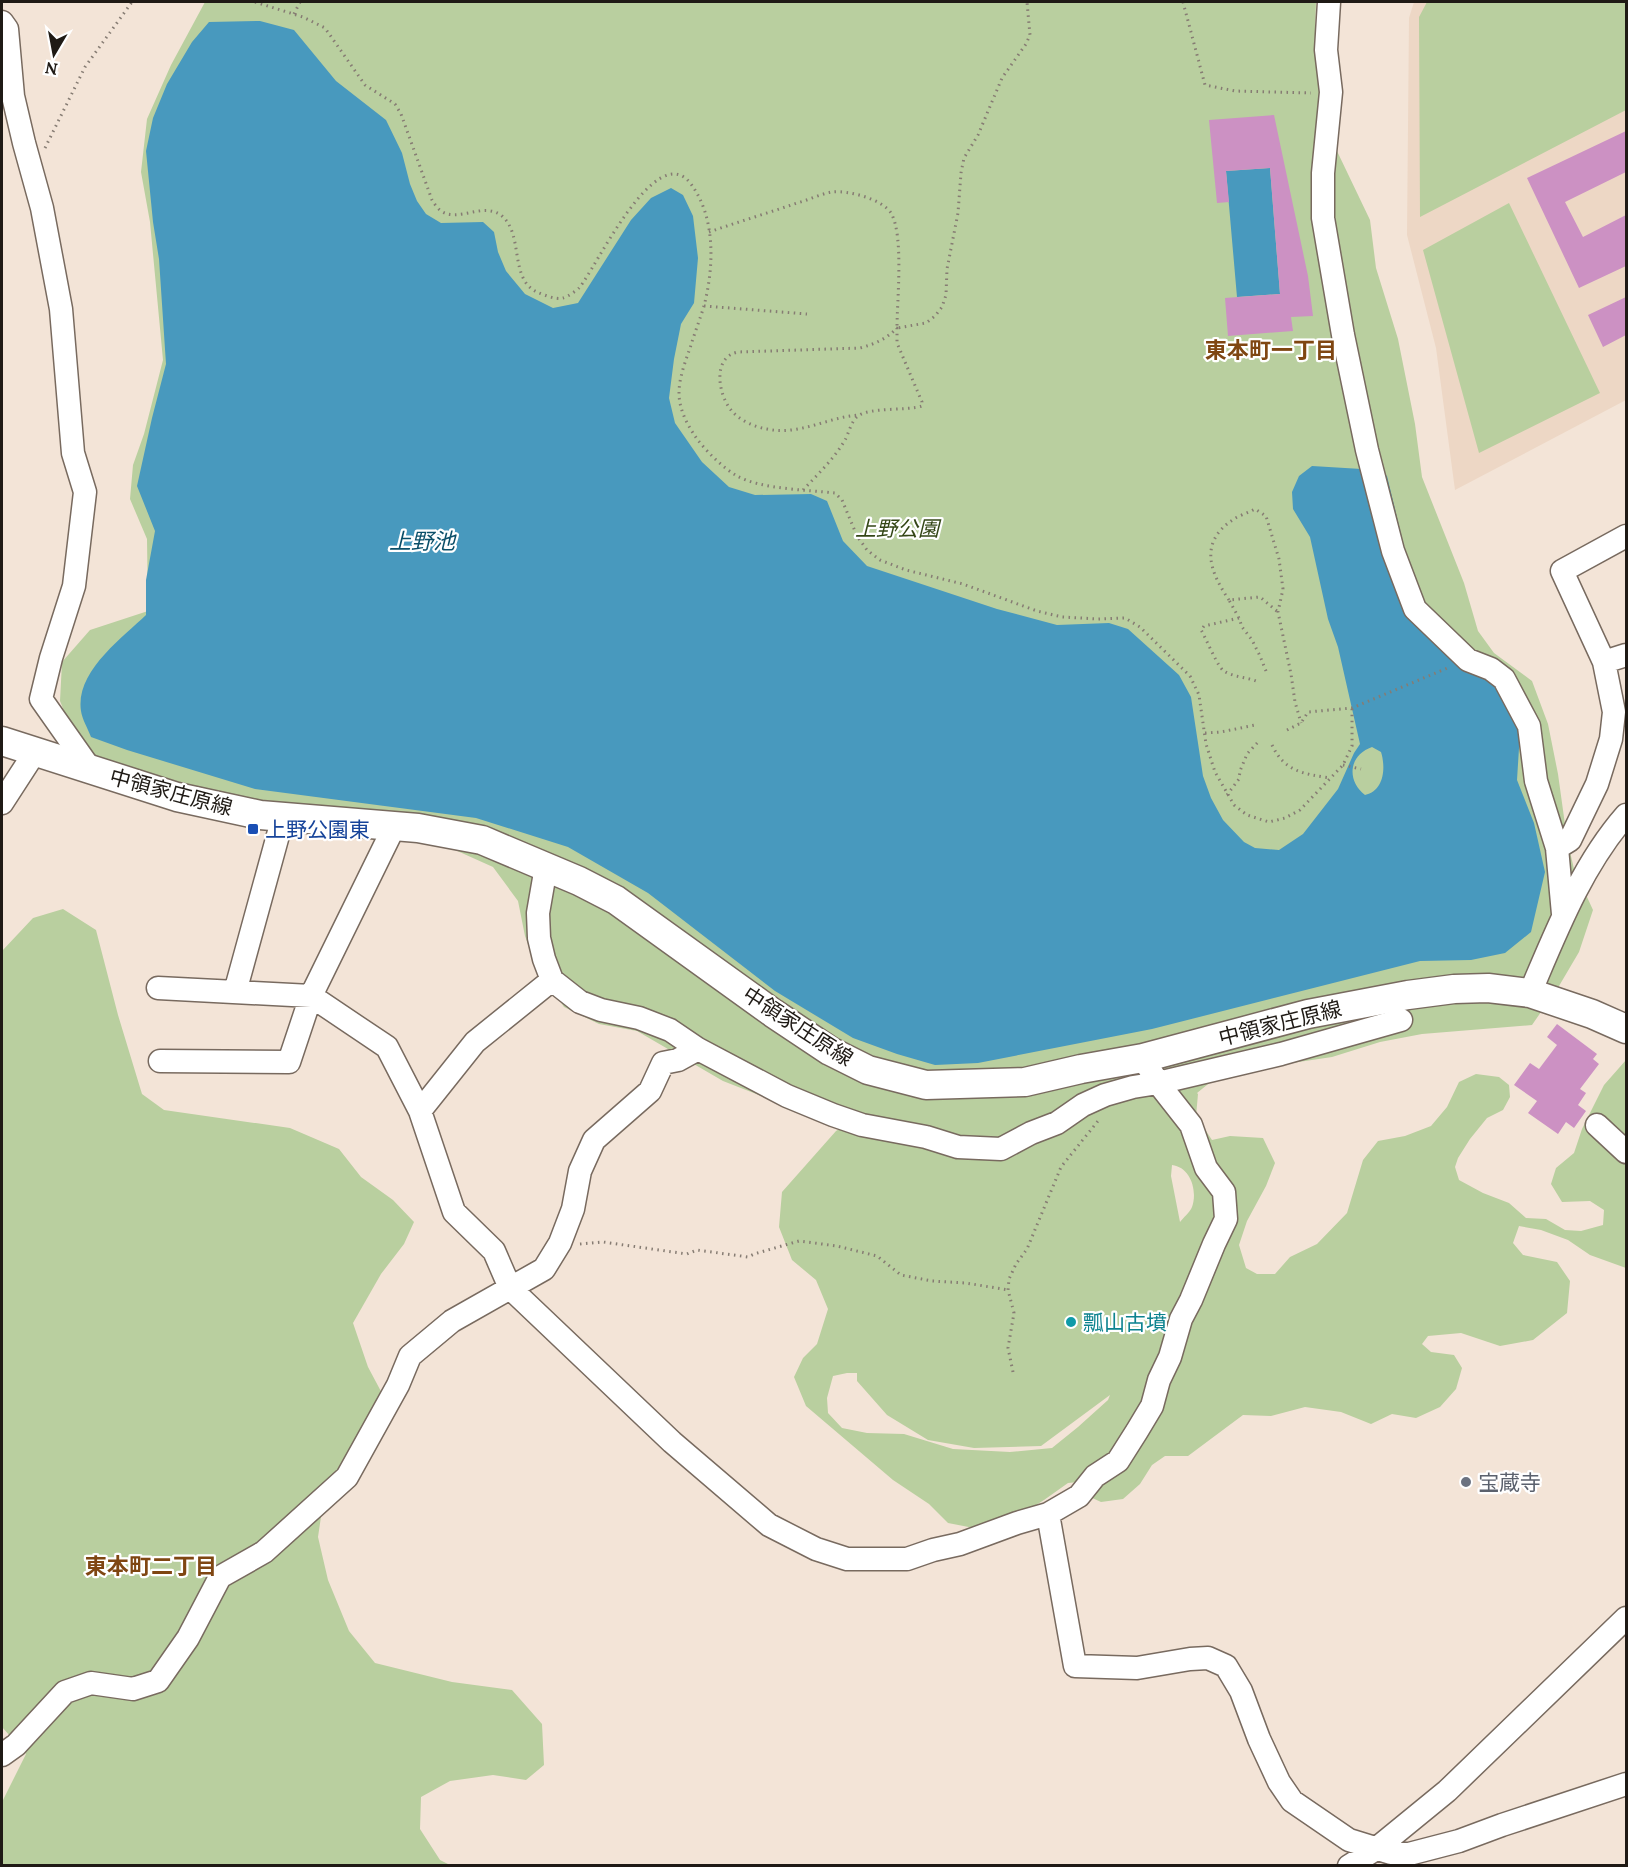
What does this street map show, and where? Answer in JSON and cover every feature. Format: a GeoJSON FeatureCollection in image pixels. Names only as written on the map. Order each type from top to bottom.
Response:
{"type":"FeatureCollection","features":[{"type":"Feature","properties":{"kind":"main road","name":"中領家庄原線"},"geometry":{"type":"LineString","coordinates":[[2,741],[177,797],[260,815],[418,828],[482,840],[579,881],[616,900],[773,1013],[830,1051],[868,1070],[926,1085],[1025,1082],[1143,1058],[1308,1014],[1408,995],[1454,989],[1488,988],[1530,993],[1592,1014],[1626,1029]]}},
{"type":"Feature","properties":{"kind":"street"},"geometry":{"type":"LineString","coordinates":[[1329,2],[1326,50],[1330,92],[1323,173],[1323,218],[1343,335],[1367,450],[1393,551],[1415,609],[1468,660],[1491,669],[1504,679],[1529,726],[1536,781],[1557,848],[1563,914]]}},
{"type":"Feature","properties":{"kind":"street"},"geometry":{"type":"LineString","coordinates":[[2,22],[7,29],[13,96],[42,208],[61,309],[74,453],[85,492],[74,585],[41,699],[91,770]]}},
{"type":"Feature","properties":{"kind":"street"},"geometry":{"type":"LineString","coordinates":[[1557,848],[1570,840],[1597,784],[1611,740],[1614,712],[1604,662],[1562,571],[1626,536]]}},
{"type":"Feature","properties":{"kind":"street"},"geometry":{"type":"LineString","coordinates":[[1604,662],[1626,655]]}},
{"type":"Feature","properties":{"kind":"street"},"geometry":{"type":"LineString","coordinates":[[2,803],[35,752]]}},
{"type":"Feature","properties":{"kind":"street"},"geometry":{"type":"LineString","coordinates":[[1530,993],[1563,914],[1610,834],[1626,815]]}},
{"type":"Feature","properties":{"kind":"street"},"geometry":{"type":"LineString","coordinates":[[235,992],[284,817]]}},
{"type":"Feature","properties":{"kind":"street"},"geometry":{"type":"LineString","coordinates":[[160,1061],[289,1062],[311,996],[394,827]]}},
{"type":"Feature","properties":{"kind":"street"},"geometry":{"type":"LineString","coordinates":[[546,867],[538,913],[539,938],[544,959],[552,980],[580,1002],[601,1010],[639,1018],[670,1030],[698,1049],[787,1096],[833,1115],[861,1125],[926,1137],[958,1147],[1001,1149],[1031,1132],[1057,1123],[1083,1105],[1105,1095],[1281,1054],[1401,1020]]}},
{"type":"Feature","properties":{"kind":"street"},"geometry":{"type":"LineString","coordinates":[[420,1111],[475,1042],[552,980]]}},
{"type":"Feature","properties":{"kind":"street"},"geometry":{"type":"LineString","coordinates":[[158,988],[311,996],[387,1047],[420,1111],[454,1212],[494,1251],[510,1288],[625,1399],[769,1525],[816,1549],[846,1559],[907,1559],[960,1544],[1048,1514],[1079,1496],[1095,1476],[1118,1461],[1152,1406],[1181,1319],[1226,1219],[1224,1192],[1206,1167],[1191,1125],[1158,1083],[1143,1058]]}},
{"type":"Feature","properties":{"kind":"street"},"geometry":{"type":"LineString","coordinates":[[2,1755],[16,1745],[65,1692],[91,1683],[133,1689],[158,1681],[188,1638],[220,1577],[264,1552],[347,1477],[398,1385],[410,1356],[452,1321],[544,1269],[560,1243],[573,1209],[580,1171],[594,1140],[650,1091],[663,1063],[678,1060],[698,1049]]}},
{"type":"Feature","properties":{"kind":"street"},"geometry":{"type":"LineString","coordinates":[[1597,1125],[1626,1152]]}},
{"type":"Feature","properties":{"kind":"street"},"geometry":{"type":"LineString","coordinates":[[1048,1514],[1075,1666],[1137,1668],[1208,1658],[1226,1666],[1241,1691],[1259,1739],[1279,1782],[1292,1801],[1349,1840],[1376,1850],[1409,1854],[1459,1841],[1626,1784]]}},
{"type":"Feature","properties":{"kind":"street"},"geometry":{"type":"LineString","coordinates":[[1348,1866],[1376,1850],[1447,1791],[1626,1618]]}},
{"type":"Feature","properties":{"kind":"path"},"geometry":{"type":"LineString","coordinates":[[32,174],[85,67],[132,2]]}},
{"type":"Feature","properties":{"kind":"path"},"geometry":{"type":"LineString","coordinates":[[255,2],[294,14],[325,28],[365,85],[395,104],[401,114],[432,200],[441,211],[453,215],[471,211],[491,211],[502,216],[509,226],[525,281],[534,291],[549,297],[563,298],[578,288],[630,207],[663,176],[676,174],[688,180],[698,194],[706,215],[711,267],[704,306],[684,367],[679,393],[689,427],[702,445],[724,467],[739,477],[757,483],[835,493],[842,500],[857,536],[867,550],[880,560],[906,570],[963,584],[1037,611],[1062,617],[1125,618],[1140,627],[1190,676],[1198,695],[1215,772],[1234,805],[1247,815],[1269,822],[1285,818],[1300,810],[1343,765],[1352,746],[1352,708]]}},
{"type":"Feature","properties":{"kind":"path"},"geometry":{"type":"LineString","coordinates":[[294,14],[300,2]]}},
{"type":"Feature","properties":{"kind":"path"},"geometry":{"type":"LineString","coordinates":[[709,232],[834,192],[856,195],[883,205],[891,213],[896,228],[898,261],[897,328],[897,343],[922,406],[913,409],[886,410],[846,416],[796,430],[767,429],[739,418],[731,410],[720,386],[723,362],[729,354],[744,352],[860,348],[876,343],[897,328],[926,323],[936,316],[946,295],[947,269],[958,213],[964,158],[978,135],[1002,78],[1030,35],[1027,2]]}},
{"type":"Feature","properties":{"kind":"path"},"geometry":{"type":"LineString","coordinates":[[1183,2],[1205,85],[1235,91],[1330,92]]}},
{"type":"Feature","properties":{"kind":"path"},"geometry":{"type":"LineString","coordinates":[[704,306],[807,314]]}},
{"type":"Feature","properties":{"kind":"path"},"geometry":{"type":"LineString","coordinates":[[803,490],[836,454],[859,415]]}},
{"type":"Feature","properties":{"kind":"path"},"geometry":{"type":"LineString","coordinates":[[1266,670],[1252,640],[1242,627],[1212,571],[1211,557],[1212,547],[1220,532],[1234,519],[1255,509],[1266,516],[1279,559],[1283,589],[1278,612],[1294,702],[1301,723]]}},
{"type":"Feature","properties":{"kind":"path"},"geometry":{"type":"LineString","coordinates":[[1229,600],[1260,597],[1278,612]]}},
{"type":"Feature","properties":{"kind":"path"},"geometry":{"type":"LineString","coordinates":[[1239,618],[1204,626],[1201,630],[1223,671],[1256,681]]}},
{"type":"Feature","properties":{"kind":"path"},"geometry":{"type":"LineString","coordinates":[[1287,730],[1301,723],[1308,712],[1352,708],[1468,660]]}},
{"type":"Feature","properties":{"kind":"path"},"geometry":{"type":"LineString","coordinates":[[1205,733],[1255,725]]}},
{"type":"Feature","properties":{"kind":"path"},"geometry":{"type":"LineString","coordinates":[[1227,795],[1239,779],[1247,754],[1258,742]]}},
{"type":"Feature","properties":{"kind":"path"},"geometry":{"type":"LineString","coordinates":[[1272,745],[1277,757],[1287,766],[1299,772],[1330,778]]}},
{"type":"Feature","properties":{"kind":"path"},"geometry":{"type":"LineString","coordinates":[[1343,765],[1361,769]]}},
{"type":"Feature","properties":{"kind":"path"},"geometry":{"type":"LineString","coordinates":[[1013,1372],[1008,1348],[1014,1313],[1008,1290],[1009,1279],[1027,1249],[1061,1167],[1101,1117]]}},
{"type":"Feature","properties":{"kind":"path"},"geometry":{"type":"LineString","coordinates":[[560,1243],[575,1245],[603,1242],[687,1254],[697,1250],[748,1257],[799,1241],[837,1246],[877,1256],[902,1275],[1008,1290]]}},
{"type":"Feature","properties":{"kind":"shaded area"},"geometry":{"type":"Polygon","coordinates":[[[1414,2],[1626,2],[1626,400],[1455,490],[1436,348],[1407,235],[1409,18],[1414,2]]]}},
{"type":"Feature","properties":{"kind":"green space","name":"上野公園"},"geometry":{"type":"Polygon","coordinates":[[[205,2],[1316,2],[1315,32],[1336,149],[1370,220],[1376,268],[1398,339],[1415,424],[1422,477],[1464,583],[1478,631],[1494,653],[1532,681],[1548,724],[1574,869],[1593,910],[1579,952],[1532,1025],[1422,1034],[1380,1042],[1332,1057],[1218,1076],[1197,1093],[1196,1116],[1212,1140],[1230,1136],[1263,1138],[1275,1163],[1266,1186],[1247,1221],[1239,1245],[1246,1268],[1257,1274],[1275,1274],[1290,1257],[1317,1244],[1347,1213],[1363,1160],[1378,1141],[1405,1136],[1431,1126],[1447,1107],[1459,1082],[1476,1074],[1499,1077],[1509,1085],[1510,1097],[1503,1110],[1487,1118],[1458,1158],[1455,1167],[1459,1180],[1509,1203],[1526,1218],[1546,1219],[1565,1230],[1581,1231],[1603,1225],[1604,1210],[1590,1201],[1562,1202],[1551,1184],[1556,1168],[1574,1153],[1582,1129],[1604,1085],[1626,1060],[1626,1268],[1590,1255],[1568,1240],[1541,1230],[1519,1226],[1513,1243],[1523,1255],[1557,1262],[1570,1281],[1567,1313],[1533,1340],[1500,1346],[1461,1333],[1428,1336],[1422,1344],[1431,1352],[1454,1355],[1462,1368],[1456,1389],[1440,1407],[1416,1418],[1392,1414],[1371,1424],[1341,1412],[1305,1407],[1271,1416],[1243,1415],[1188,1456],[1165,1456],[1152,1465],[1140,1484],[1123,1499],[1101,1502],[1088,1496],[1078,1482],[1068,1483],[1015,1518],[979,1529],[948,1523],[929,1504],[893,1480],[806,1406],[794,1377],[803,1358],[817,1344],[828,1309],[816,1280],[792,1260],[779,1227],[782,1192],[836,1131],[856,1119],[769,1099],[723,1081],[637,1031],[599,1024],[564,1007],[537,967],[525,936],[518,901],[493,867],[444,845],[238,814],[81,753],[60,701],[62,662],[90,630],[148,611],[147,539],[130,499],[133,465],[144,434],[163,360],[150,222],[141,172],[147,119],[171,65],[205,2]],[[1172,1165],[1171,1176],[1180,1222],[1192,1207],[1194,1194],[1188,1175],[1184,1170],[1172,1165]],[[857,1373],[833,1376],[827,1398],[828,1413],[842,1428],[867,1433],[904,1434],[953,1449],[1010,1452],[1052,1448],[1108,1400],[1110,1395],[1041,1446],[974,1448],[928,1440],[887,1415],[857,1381],[857,1373]]]}},
{"type":"Feature","properties":{"kind":"green space"},"geometry":{"type":"Polygon","coordinates":[[[1427,2],[1626,2],[1626,110],[1420,217],[1419,17],[1427,2]]]}},
{"type":"Feature","properties":{"kind":"green space"},"geometry":{"type":"Polygon","coordinates":[[[1509,203],[1600,393],[1479,453],[1423,250],[1509,203]]]}},
{"type":"Feature","properties":{"kind":"green space"},"geometry":{"type":"Polygon","coordinates":[[[63,909],[96,930],[142,1094],[164,1110],[290,1128],[339,1149],[361,1177],[393,1200],[414,1222],[404,1244],[381,1274],[353,1323],[368,1367],[384,1397],[322,1510],[318,1537],[328,1580],[349,1631],[375,1663],[452,1682],[512,1690],[542,1724],[544,1765],[526,1780],[493,1775],[450,1781],[421,1797],[420,1829],[440,1860],[450,1865],[2,1865],[3,1800],[26,1754],[2,1727],[2,951],[33,918],[63,909]]]}},
{"type":"Feature","properties":{"kind":"water","name":"上野池"},"geometry":{"type":"Polygon","coordinates":[[[260,21],[294,30],[336,81],[386,120],[402,153],[417,201],[426,214],[441,223],[483,222],[494,232],[498,252],[506,271],[525,294],[553,308],[578,303],[631,220],[651,198],[671,188],[683,195],[693,216],[698,258],[694,303],[681,324],[669,398],[675,423],[702,462],[729,487],[755,495],[811,494],[827,501],[843,541],[867,566],[997,609],[1057,625],[1109,623],[1128,629],[1179,675],[1191,697],[1203,776],[1211,798],[1223,820],[1244,842],[1255,848],[1279,850],[1303,834],[1338,789],[1360,744],[1310,537],[1293,509],[1292,492],[1299,476],[1312,466],[1378,470],[1387,476],[1407,559],[1442,645],[1492,681],[1520,732],[1517,780],[1534,823],[1545,872],[1531,932],[1505,953],[1471,960],[1420,961],[1152,1029],[978,1063],[935,1065],[853,1038],[775,991],[648,893],[568,847],[476,818],[255,789],[91,737],[81,711],[81,697],[85,683],[102,657],[146,615],[146,580],[155,531],[137,486],[166,364],[159,259],[146,151],[153,118],[167,84],[192,42],[209,22],[260,21]],[[1372,747],[1364,751],[1355,762],[1353,775],[1355,782],[1365,795],[1371,793],[1380,784],[1383,772],[1381,752],[1372,747]]]}},
{"type":"Feature","properties":{"kind":"water"},"geometry":{"type":"Polygon","coordinates":[[[1270,168],[1280,294],[1237,297],[1226,171],[1270,168]]]}},
{"type":"Feature","properties":{"kind":"building"},"geometry":{"type":"Polygon","coordinates":[[[1274,115],[1308,276],[1313,316],[1291,317],[1293,331],[1228,336],[1225,298],[1280,294],[1270,168],[1226,171],[1229,202],[1217,203],[1209,120],[1274,115]]]}},
{"type":"Feature","properties":{"kind":"building"},"geometry":{"type":"Polygon","coordinates":[[[1626,131],[1626,172],[1565,202],[1583,237],[1626,215],[1626,266],[1579,288],[1527,178],[1626,131]]]}},
{"type":"Feature","properties":{"kind":"building"},"geometry":{"type":"Polygon","coordinates":[[[1626,297],[1626,335],[1603,347],[1588,315],[1626,297]]]}},
{"type":"Feature","properties":{"kind":"building"},"geometry":{"type":"Polygon","coordinates":[[[1557,1024],[1597,1054],[1593,1059],[1599,1064],[1580,1089],[1586,1093],[1578,1105],[1586,1111],[1574,1128],[1566,1122],[1558,1134],[1528,1113],[1537,1101],[1514,1085],[1530,1063],[1539,1069],[1557,1045],[1547,1037],[1557,1024]]]}},
{"type":"Feature","properties":{"kind":"place","name":"上野公園東"},"geometry":{"type":"Point","coordinates":[253,829]}},
{"type":"Feature","properties":{"kind":"place","name":"瓢山古墳"},"geometry":{"type":"Point","coordinates":[1071,1322]}},
{"type":"Feature","properties":{"kind":"place","name":"宝蔵寺"},"geometry":{"type":"Point","coordinates":[1466,1482]}},
{"type":"Feature","properties":{"kind":"district","name":"東本町一丁目"},"geometry":{"type":"Point","coordinates":[1271,350]}},
{"type":"Feature","properties":{"kind":"district","name":"東本町二丁目"},"geometry":{"type":"Point","coordinates":[151,1566]}}]}
